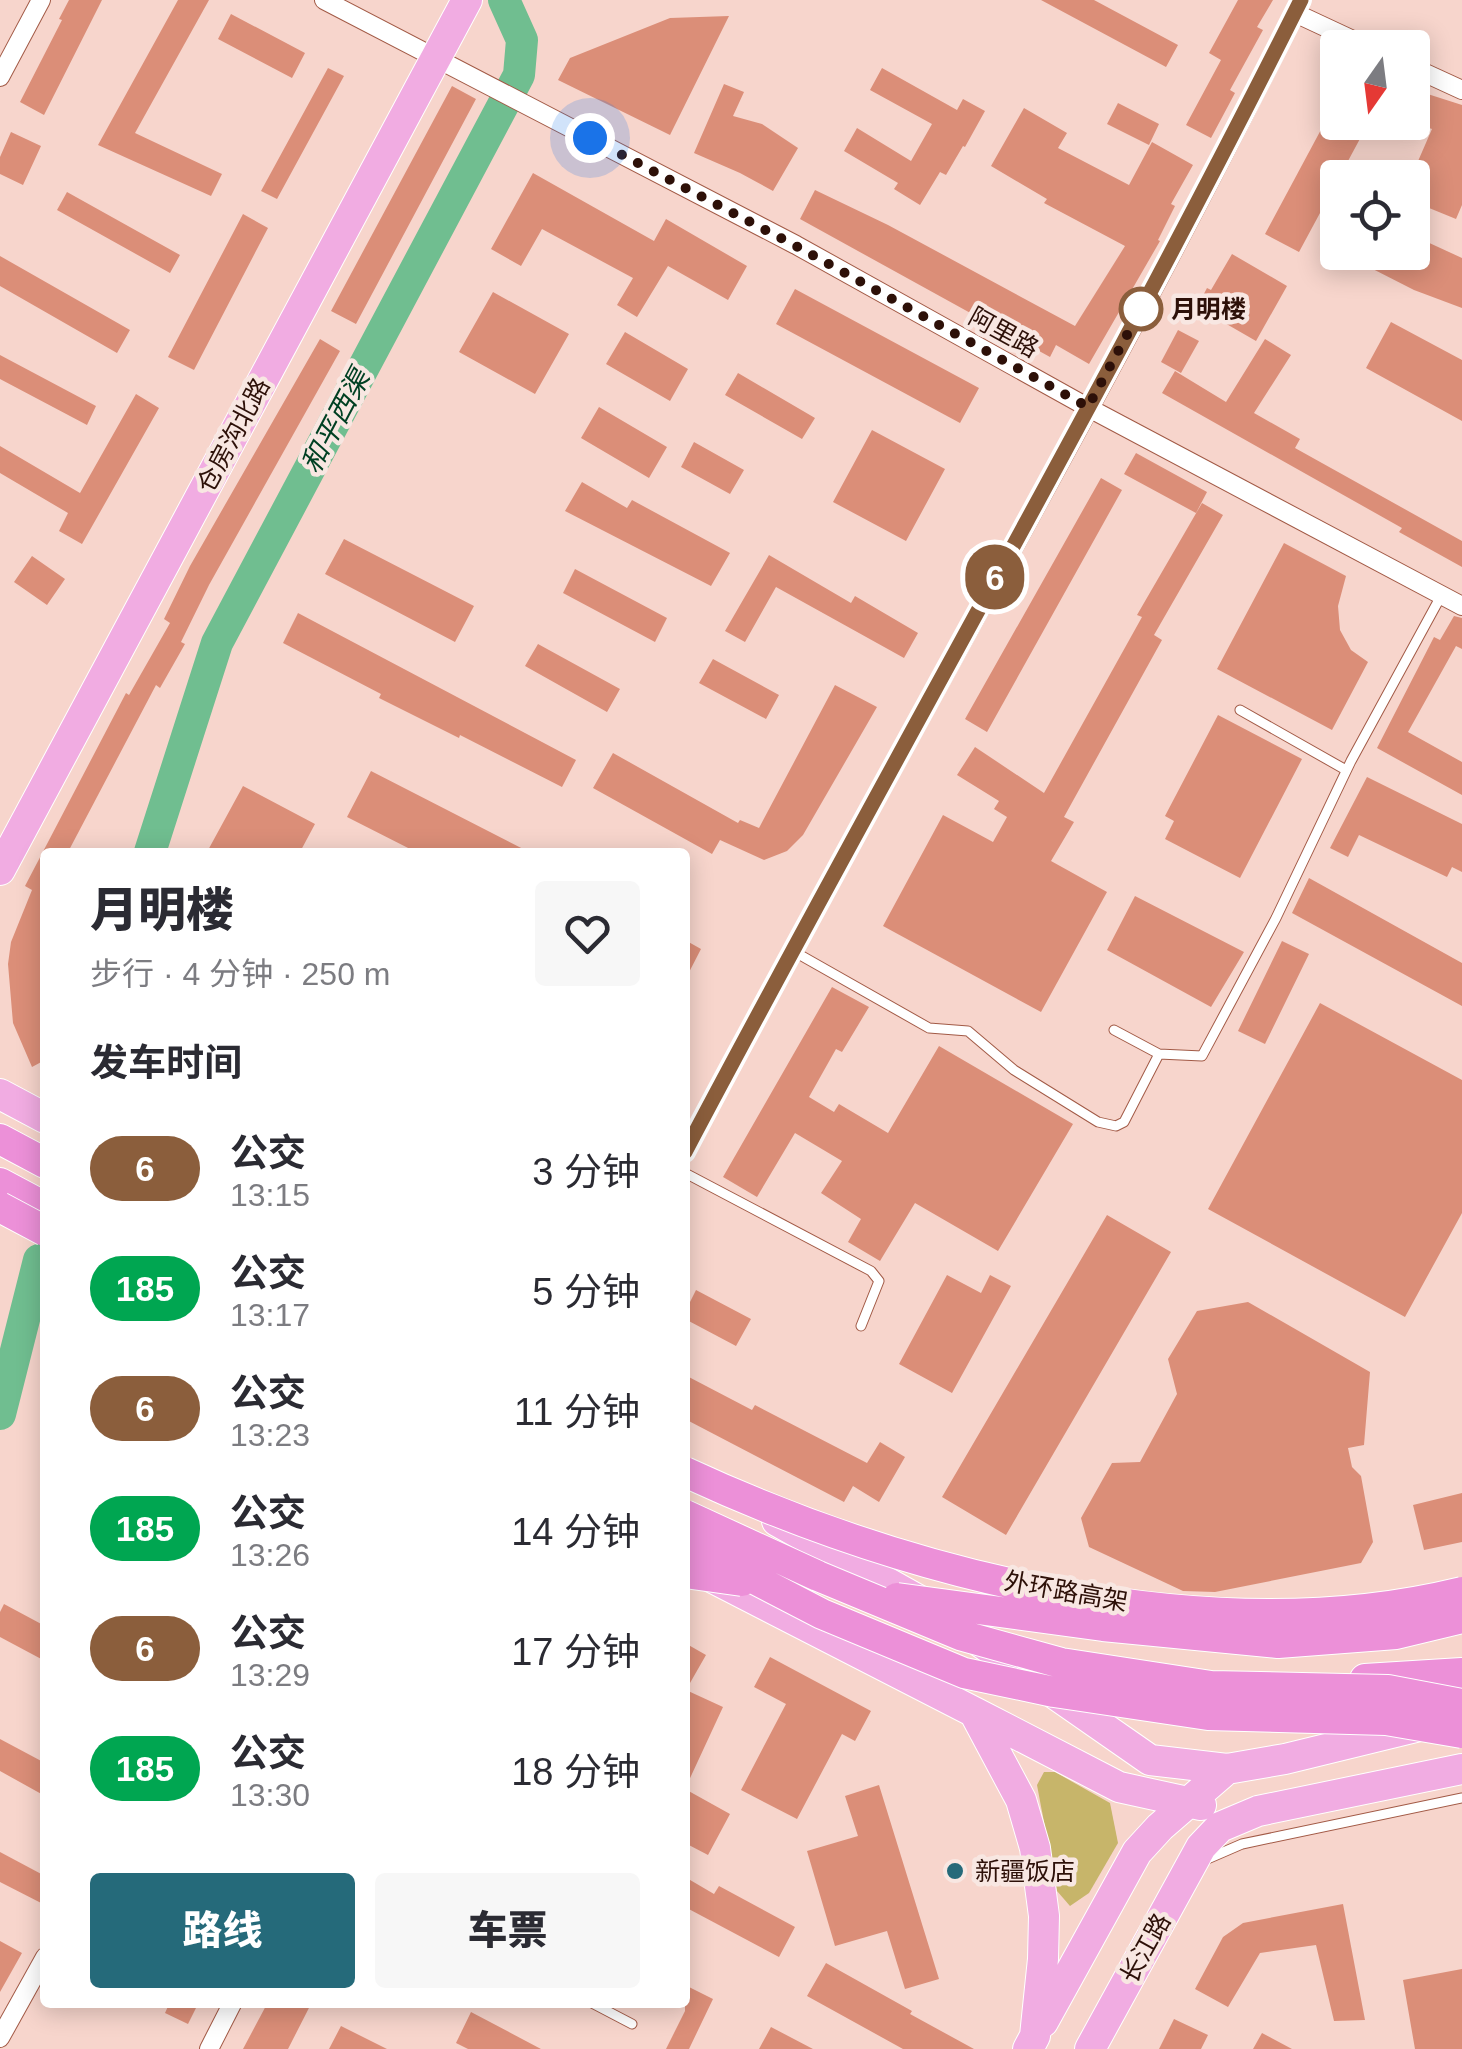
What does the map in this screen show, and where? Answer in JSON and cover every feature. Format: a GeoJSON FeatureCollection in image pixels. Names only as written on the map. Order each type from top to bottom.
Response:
{"type":"FeatureCollection","features":[{"type":"Feature","properties":{"kind":"highway"},"geometry":{"type":"LineString","coordinates":[[0,1120],[40,1141]]}},
{"type":"Feature","properties":{"kind":"highway"},"geometry":{"type":"LineString","coordinates":[[0,1138],[40,1160]]}},
{"type":"Feature","properties":{"kind":"highway"},"geometry":{"type":"LineString","coordinates":[[1,1200],[40,1206]]}},
{"type":"Feature","properties":{"kind":"highway"},"geometry":{"type":"LineString","coordinates":[[1,1200],[40,1227]]}},
{"type":"Feature","properties":{"kind":"highway","name":"外环路高架"},"geometry":{"type":"LineString","coordinates":[[690,1473],[754,1504],[867,1545],[1026,1586],[1128,1603],[1288,1616],[1378,1608],[1462,1592]]}},
{"type":"Feature","properties":{"kind":"highway"},"geometry":{"type":"LineString","coordinates":[[690,1516],[818,1576],[960,1635],[1061,1663],[1210,1686],[1388,1690],[1462,1704]]}},
{"type":"Feature","properties":{"kind":"highway"},"geometry":{"type":"LineString","coordinates":[[690,1546],[822,1614],[964,1673],[1054,1692],[1208,1715],[1386,1720],[1462,1733]]}},
{"type":"Feature","properties":{"kind":"highway","name":"外环路高架"},"geometry":{"type":"LineString","coordinates":[[690,1574],[1103,1626],[1278,1643],[1396,1634],[1462,1618]]}},
{"type":"Feature","properties":{"kind":"highway"},"geometry":{"type":"LineString","coordinates":[[1210,1686],[1462,1673]]}},
{"type":"Feature","properties":{"kind":"main road","name":"仓房沟北路"},"geometry":{"type":"LineString","coordinates":[[0,870],[429,56],[450,0]]}},
{"type":"Feature","properties":{"kind":"main road","name":"仓房沟北路"},"geometry":{"type":"LineString","coordinates":[[0,830],[178,497],[429,56],[467,0]]}},
{"type":"Feature","properties":{"kind":"main road"},"geometry":{"type":"LineString","coordinates":[[0,1094],[40,1115]]}},
{"type":"Feature","properties":{"kind":"main road"},"geometry":{"type":"LineString","coordinates":[[1,1200],[40,1219]]}},
{"type":"Feature","properties":{"kind":"main road"},"geometry":{"type":"LineString","coordinates":[[690,1474],[912,1594],[1150,1760],[1186,1804],[1195,1857]]}},
{"type":"Feature","properties":{"kind":"main road"},"geometry":{"type":"LineString","coordinates":[[690,1566],[1119,1786],[1186,1804],[1258,1811]]}},
{"type":"Feature","properties":{"kind":"main road"},"geometry":{"type":"LineString","coordinates":[[974,1712],[1021,1800],[1036,1848],[1044,1916],[1044,1959],[1031,2043]]}},
{"type":"Feature","properties":{"kind":"main road"},"geometry":{"type":"LineString","coordinates":[[1150,1760],[1227,1769],[1285,1759],[1462,1716]]}},
{"type":"Feature","properties":{"kind":"main road"},"geometry":{"type":"LineString","coordinates":[[1031,2043],[1136,1852],[1227,1769]]}},
{"type":"Feature","properties":{"kind":"main road"},"geometry":{"type":"LineString","coordinates":[[1195,1857],[1220,1827],[1258,1811],[1462,1769]]}},
{"type":"Feature","properties":{"kind":"main road","name":"长江路"},"geometry":{"type":"LineString","coordinates":[[1090,2049],[1195,1857]]}},
{"type":"Feature","properties":{"kind":"street"},"geometry":{"type":"LineString","coordinates":[[0,77],[41,0]]}},
{"type":"Feature","properties":{"kind":"street","name":"阿里路"},"geometry":{"type":"LineString","coordinates":[[324,0],[796,246],[1462,606]]}},
{"type":"Feature","properties":{"kind":"street"},"geometry":{"type":"LineString","coordinates":[[690,1142],[1222,159],[1298,6],[1339,30]]}},
{"type":"Feature","properties":{"kind":"street"},"geometry":{"type":"LineString","coordinates":[[1430,75],[1462,90]]}},
{"type":"Feature","properties":{"kind":"street"},"geometry":{"type":"LineString","coordinates":[[0,2038],[40,1966]]}},
{"type":"Feature","properties":{"kind":"street"},"geometry":{"type":"LineString","coordinates":[[209,2049],[231,2008]]}},
{"type":"Feature","properties":{"kind":"lane"},"geometry":{"type":"LineString","coordinates":[[1114,1030],[1159,1054],[1202,1056],[1276,918],[1346,770],[1442,596]]}},
{"type":"Feature","properties":{"kind":"lane"},"geometry":{"type":"LineString","coordinates":[[1240,710],[1346,770]]}},
{"type":"Feature","properties":{"kind":"lane"},"geometry":{"type":"LineString","coordinates":[[791,950],[929,1028],[968,1032],[1014,1070],[1098,1122],[1116,1126],[1124,1122],[1159,1054]]}},
{"type":"Feature","properties":{"kind":"lane"},"geometry":{"type":"LineString","coordinates":[[690,1176],[871,1272],[878,1281],[861,1326]]}},
{"type":"Feature","properties":{"kind":"lane"},"geometry":{"type":"LineString","coordinates":[[1195,1857],[1462,1798]]}},
{"type":"Feature","properties":{"kind":"lane"},"geometry":{"type":"LineString","coordinates":[[601,2008],[632,2024]]}},
{"type":"Feature","properties":{"kind":"shaded area"},"geometry":{"type":"Polygon","coordinates":[[[1044,1772],[1055,1772],[1110,1803],[1118,1843],[1089,1893],[1070,1906],[1057,1891],[1037,1785],[1044,1772]]]}},
{"type":"Feature","properties":{"kind":"building"},"geometry":{"type":"Polygon","coordinates":[[[69,0],[102,0],[44,115],[20,102],[69,0]]]}},
{"type":"Feature","properties":{"kind":"building"},"geometry":{"type":"Polygon","coordinates":[[[178,0],[209,0],[135,133],[222,174],[211,196],[98,145],[178,0]]]}},
{"type":"Feature","properties":{"kind":"building"},"geometry":{"type":"Polygon","coordinates":[[[1041,0],[1094,0],[1178,45],[1166,67],[1041,0]]]}},
{"type":"Feature","properties":{"kind":"building"},"geometry":{"type":"Polygon","coordinates":[[[1238,0],[1273,0],[1257,27],[1263,30],[1230,90],[1235,93],[1211,138],[1186,125],[1221,60],[1209,53],[1238,0]]]}},
{"type":"Feature","properties":{"kind":"building"},"geometry":{"type":"Polygon","coordinates":[[[231,14],[305,53],[292,78],[218,39],[231,14]]]}},
{"type":"Feature","properties":{"kind":"building"},"geometry":{"type":"Polygon","coordinates":[[[729,16],[670,135],[558,80],[570,58],[670,18],[729,16]]]}},
{"type":"Feature","properties":{"kind":"building"},"geometry":{"type":"Polygon","coordinates":[[[328,68],[344,76],[277,199],[261,191],[328,68]]]}},
{"type":"Feature","properties":{"kind":"building"},"geometry":{"type":"Polygon","coordinates":[[[882,68],[957,110],[963,99],[985,111],[946,175],[940,172],[920,205],[894,189],[898,183],[844,151],[857,128],[911,161],[932,124],[870,90],[882,68]]]}},
{"type":"Feature","properties":{"kind":"building"},"geometry":{"type":"Polygon","coordinates":[[[724,84],[744,92],[733,116],[762,124],[798,148],[773,191],[694,153],[724,84]]]}},
{"type":"Feature","properties":{"kind":"building"},"geometry":{"type":"Polygon","coordinates":[[[452,86],[476,99],[356,324],[331,311],[452,86]]]}},
{"type":"Feature","properties":{"kind":"building"},"geometry":{"type":"Polygon","coordinates":[[[1430,95],[1462,105],[1462,205],[1456,219],[1430,208],[1430,160],[1419,160],[1432,129],[1430,95]]]}},
{"type":"Feature","properties":{"kind":"building"},"geometry":{"type":"Polygon","coordinates":[[[1118,103],[1159,124],[1149,145],[1107,124],[1118,103]]]}},
{"type":"Feature","properties":{"kind":"building"},"geometry":{"type":"Polygon","coordinates":[[[1024,108],[1067,133],[1058,148],[1129,185],[1152,142],[1193,165],[1171,204],[1175,206],[1160,241],[1089,364],[1056,345],[1050,357],[800,219],[815,190],[1075,326],[1125,246],[1044,203],[1047,199],[991,166],[1024,108]]]}},
{"type":"Feature","properties":{"kind":"building"},"geometry":{"type":"Polygon","coordinates":[[[11,132],[41,146],[23,185],[0,174],[0,157],[11,132]]]}},
{"type":"Feature","properties":{"kind":"building"},"geometry":{"type":"Polygon","coordinates":[[[1320,132],[1320,140],[1359,140],[1349,160],[1320,160],[1320,213],[1299,252],[1265,234],[1320,132]]]}},
{"type":"Feature","properties":{"kind":"building"},"geometry":{"type":"Polygon","coordinates":[[[533,173],[654,241],[666,219],[747,266],[728,300],[668,266],[637,317],[617,305],[633,278],[542,229],[521,266],[491,249],[533,173]]]}},
{"type":"Feature","properties":{"kind":"building"},"geometry":{"type":"Polygon","coordinates":[[[67,192],[180,255],[170,273],[57,210],[67,192]]]}},
{"type":"Feature","properties":{"kind":"building"},"geometry":{"type":"Polygon","coordinates":[[[243,214],[268,228],[194,370],[168,357],[243,214]]]}},
{"type":"Feature","properties":{"kind":"building"},"geometry":{"type":"Polygon","coordinates":[[[1430,243],[1462,258],[1462,308],[1375,270],[1430,270],[1430,243]]]}},
{"type":"Feature","properties":{"kind":"building"},"geometry":{"type":"Polygon","coordinates":[[[1232,254],[1287,286],[1256,341],[1197,307],[1232,254]]]}},
{"type":"Feature","properties":{"kind":"building"},"geometry":{"type":"Polygon","coordinates":[[[0,256],[130,330],[117,353],[0,286],[0,256]]]}},
{"type":"Feature","properties":{"kind":"building"},"geometry":{"type":"Polygon","coordinates":[[[795,289],[979,388],[960,423],[776,324],[795,289]]]}},
{"type":"Feature","properties":{"kind":"building"},"geometry":{"type":"Polygon","coordinates":[[[493,292],[569,334],[535,394],[459,352],[493,292]]]}},
{"type":"Feature","properties":{"kind":"building"},"geometry":{"type":"Polygon","coordinates":[[[1391,322],[1462,360],[1462,421],[1366,368],[1391,322]]]}},
{"type":"Feature","properties":{"kind":"building"},"geometry":{"type":"Polygon","coordinates":[[[1178,330],[1199,341],[1181,373],[1161,362],[1178,330]]]}},
{"type":"Feature","properties":{"kind":"building"},"geometry":{"type":"Polygon","coordinates":[[[625,332],[688,369],[670,401],[606,364],[625,332]]]}},
{"type":"Feature","properties":{"kind":"building"},"geometry":{"type":"Polygon","coordinates":[[[320,339],[340,351],[209,585],[181,642],[185,644],[160,688],[156,685],[70,848],[45,848],[126,693],[129,695],[170,623],[164,619],[190,566],[320,339]]]}},
{"type":"Feature","properties":{"kind":"building"},"geometry":{"type":"Polygon","coordinates":[[[1265,339],[1291,355],[1254,413],[1300,439],[1295,448],[1462,541],[1462,567],[1399,532],[1402,528],[1162,393],[1175,371],[1226,402],[1265,339]]]}},
{"type":"Feature","properties":{"kind":"building"},"geometry":{"type":"Polygon","coordinates":[[[0,355],[96,406],[87,425],[0,379],[0,355]]]}},
{"type":"Feature","properties":{"kind":"building"},"geometry":{"type":"Polygon","coordinates":[[[738,373],[815,418],[802,439],[725,395],[738,373]]]}},
{"type":"Feature","properties":{"kind":"building"},"geometry":{"type":"Polygon","coordinates":[[[136,394],[159,408],[82,544],[59,531],[68,513],[0,473],[0,446],[80,493],[136,394]]]}},
{"type":"Feature","properties":{"kind":"building"},"geometry":{"type":"Polygon","coordinates":[[[599,407],[667,447],[649,478],[581,438],[599,407]]]}},
{"type":"Feature","properties":{"kind":"building"},"geometry":{"type":"Polygon","coordinates":[[[872,430],[945,469],[906,541],[833,502],[872,430]]]}},
{"type":"Feature","properties":{"kind":"building"},"geometry":{"type":"Polygon","coordinates":[[[694,442],[744,470],[730,494],[681,467],[694,442]]]}},
{"type":"Feature","properties":{"kind":"building"},"geometry":{"type":"Polygon","coordinates":[[[1136,453],[1207,492],[1196,513],[1124,474],[1136,453]]]}},
{"type":"Feature","properties":{"kind":"building"},"geometry":{"type":"Polygon","coordinates":[[[1101,478],[1122,490],[987,732],[965,719],[1101,478]]]}},
{"type":"Feature","properties":{"kind":"building"},"geometry":{"type":"Polygon","coordinates":[[[582,482],[627,508],[632,500],[730,553],[711,586],[565,511],[582,482]]]}},
{"type":"Feature","properties":{"kind":"building"},"geometry":{"type":"Polygon","coordinates":[[[1202,503],[1223,515],[1154,635],[1162,640],[1064,817],[1074,822],[1051,861],[1107,892],[1041,1012],[883,926],[943,815],[993,842],[1007,817],[994,809],[999,801],[957,775],[975,747],[1044,793],[1142,617],[1137,615],[1202,503]]]}},
{"type":"Feature","properties":{"kind":"building"},"geometry":{"type":"Polygon","coordinates":[[[344,539],[474,606],[455,642],[325,574],[344,539]]]}},
{"type":"Feature","properties":{"kind":"building"},"geometry":{"type":"Polygon","coordinates":[[[1284,543],[1346,576],[1338,606],[1340,630],[1351,650],[1368,662],[1332,730],[1217,669],[1284,543]]]}},
{"type":"Feature","properties":{"kind":"building"},"geometry":{"type":"Polygon","coordinates":[[[769,555],[851,603],[855,596],[918,633],[904,658],[776,587],[745,642],[725,631],[769,555]]]}},
{"type":"Feature","properties":{"kind":"building"},"geometry":{"type":"Polygon","coordinates":[[[32,556],[65,579],[47,605],[14,582],[32,556]]]}},
{"type":"Feature","properties":{"kind":"building"},"geometry":{"type":"Polygon","coordinates":[[[575,569],[667,618],[655,642],[563,593],[575,569]]]}},
{"type":"Feature","properties":{"kind":"building"},"geometry":{"type":"Polygon","coordinates":[[[298,613],[576,760],[562,787],[379,698],[381,694],[283,643],[298,613]]]}},
{"type":"Feature","properties":{"kind":"building"},"geometry":{"type":"Polygon","coordinates":[[[1454,616],[1462,618],[1462,649],[1456,646],[1408,732],[1462,762],[1462,795],[1377,748],[1434,637],[1440,640],[1454,616]]]}},
{"type":"Feature","properties":{"kind":"building"},"geometry":{"type":"Polygon","coordinates":[[[538,644],[620,689],[607,712],[525,666],[538,644]]]}},
{"type":"Feature","properties":{"kind":"building"},"geometry":{"type":"Polygon","coordinates":[[[713,659],[779,695],[766,719],[699,683],[713,659]]]}},
{"type":"Feature","properties":{"kind":"building"},"geometry":{"type":"Polygon","coordinates":[[[835,685],[877,707],[803,835],[787,851],[764,860],[720,840],[712,854],[593,788],[613,753],[738,823],[740,820],[759,828],[835,685]]]}},
{"type":"Feature","properties":{"kind":"building"},"geometry":{"type":"Polygon","coordinates":[[[1218,715],[1302,759],[1240,878],[1165,839],[1174,821],[1165,816],[1218,715]]]}},
{"type":"Feature","properties":{"kind":"building"},"geometry":{"type":"Polygon","coordinates":[[[371,771],[521,848],[408,848],[347,817],[371,771]]]}},
{"type":"Feature","properties":{"kind":"building"},"geometry":{"type":"Polygon","coordinates":[[[1367,777],[1462,824],[1462,872],[1452,867],[1447,877],[1359,835],[1348,857],[1330,848],[1367,777]]]}},
{"type":"Feature","properties":{"kind":"building"},"geometry":{"type":"Polygon","coordinates":[[[243,786],[315,824],[302,848],[209,848],[243,786]]]}},
{"type":"Feature","properties":{"kind":"building"},"geometry":{"type":"Polygon","coordinates":[[[40,857],[40,1063],[32,1067],[13,1023],[8,964],[11,942],[32,890],[25,886],[40,857]]]}},
{"type":"Feature","properties":{"kind":"building"},"geometry":{"type":"Polygon","coordinates":[[[1309,878],[1462,963],[1462,1006],[1292,913],[1309,878]]]}},
{"type":"Feature","properties":{"kind":"building"},"geometry":{"type":"Polygon","coordinates":[[[1135,896],[1244,952],[1211,1007],[1107,950],[1135,896]]]}},
{"type":"Feature","properties":{"kind":"building"},"geometry":{"type":"Polygon","coordinates":[[[1282,941],[1309,954],[1265,1044],[1238,1031],[1282,941]]]}},
{"type":"Feature","properties":{"kind":"building"},"geometry":{"type":"Polygon","coordinates":[[[690,943],[701,949],[690,970],[690,943]]]}},
{"type":"Feature","properties":{"kind":"building"},"geometry":{"type":"Polygon","coordinates":[[[832,987],[869,1007],[842,1052],[836,1049],[809,1097],[834,1112],[839,1104],[888,1133],[939,1046],[1073,1124],[998,1251],[915,1203],[880,1261],[848,1242],[861,1219],[821,1193],[842,1161],[795,1133],[757,1197],[723,1177],[832,987]]]}},
{"type":"Feature","properties":{"kind":"building"},"geometry":{"type":"Polygon","coordinates":[[[1320,1003],[1462,1080],[1462,1213],[1405,1317],[1208,1209],[1320,1003]]]}},
{"type":"Feature","properties":{"kind":"building"},"geometry":{"type":"Polygon","coordinates":[[[1107,1215],[1171,1252],[1006,1535],[942,1497],[1107,1215]]]}},
{"type":"Feature","properties":{"kind":"building"},"geometry":{"type":"Polygon","coordinates":[[[947,1275],[981,1293],[990,1275],[1011,1286],[952,1393],[899,1364],[947,1275]]]}},
{"type":"Feature","properties":{"kind":"building"},"geometry":{"type":"Polygon","coordinates":[[[696,1290],[751,1319],[736,1346],[690,1322],[690,1302],[696,1290]]]}},
{"type":"Feature","properties":{"kind":"building"},"geometry":{"type":"Polygon","coordinates":[[[1248,1302],[1370,1372],[1364,1445],[1348,1448],[1352,1467],[1361,1476],[1373,1542],[1361,1563],[1215,1592],[1183,1591],[1089,1547],[1081,1518],[1112,1463],[1140,1462],[1177,1394],[1168,1359],[1197,1311],[1248,1302]]]}},
{"type":"Feature","properties":{"kind":"building"},"geometry":{"type":"Polygon","coordinates":[[[690,1378],[752,1410],[755,1405],[867,1463],[880,1442],[905,1457],[879,1502],[853,1486],[844,1502],[690,1422],[690,1378]]]}},
{"type":"Feature","properties":{"kind":"building"},"geometry":{"type":"Polygon","coordinates":[[[1462,1493],[1462,1542],[1424,1550],[1413,1505],[1462,1493]]]}},
{"type":"Feature","properties":{"kind":"building"},"geometry":{"type":"Polygon","coordinates":[[[4,1604],[40,1623],[40,1658],[0,1637],[0,1612],[4,1604]]]}},
{"type":"Feature","properties":{"kind":"building"},"geometry":{"type":"Polygon","coordinates":[[[690,1646],[706,1655],[690,1683],[690,1646]]]}},
{"type":"Feature","properties":{"kind":"building"},"geometry":{"type":"Polygon","coordinates":[[[770,1657],[871,1711],[855,1741],[842,1734],[797,1819],[741,1790],[786,1704],[754,1687],[770,1657]]]}},
{"type":"Feature","properties":{"kind":"building"},"geometry":{"type":"Polygon","coordinates":[[[690,1692],[723,1707],[690,1778],[690,1692]]]}},
{"type":"Feature","properties":{"kind":"building"},"geometry":{"type":"Polygon","coordinates":[[[0,1739],[40,1760],[40,1793],[0,1771],[0,1739]]]}},
{"type":"Feature","properties":{"kind":"building"},"geometry":{"type":"Polygon","coordinates":[[[879,1785],[939,1979],[905,1989],[887,1931],[835,1946],[807,1851],[858,1836],[845,1796],[879,1785]]]}},
{"type":"Feature","properties":{"kind":"building"},"geometry":{"type":"Polygon","coordinates":[[[690,1792],[730,1814],[708,1855],[690,1846],[690,1792]]]}},
{"type":"Feature","properties":{"kind":"building"},"geometry":{"type":"Polygon","coordinates":[[[0,1852],[40,1873],[40,1902],[0,1882],[0,1852]]]}},
{"type":"Feature","properties":{"kind":"building"},"geometry":{"type":"Polygon","coordinates":[[[690,1880],[714,1894],[719,1886],[795,1927],[779,1957],[690,1910],[690,1880]]]}},
{"type":"Feature","properties":{"kind":"building"},"geometry":{"type":"Polygon","coordinates":[[[1343,1904],[1365,2020],[1334,2021],[1316,1945],[1260,1953],[1228,2007],[1195,1989],[1223,1937],[1243,1923],[1343,1904]]]}},
{"type":"Feature","properties":{"kind":"building"},"geometry":{"type":"Polygon","coordinates":[[[0,1941],[22,1953],[0,1992],[0,1941]]]}},
{"type":"Feature","properties":{"kind":"building"},"geometry":{"type":"Polygon","coordinates":[[[826,1963],[974,2049],[903,2049],[807,1996],[826,1963]]]}},
{"type":"Feature","properties":{"kind":"building"},"geometry":{"type":"Polygon","coordinates":[[[1462,1969],[1462,2049],[1415,2049],[1403,1980],[1462,1969]]]}},
{"type":"Feature","properties":{"kind":"building"},"geometry":{"type":"Polygon","coordinates":[[[690,1988],[713,1999],[689,2049],[666,2049],[690,2008],[690,1988]]]}},
{"type":"Feature","properties":{"kind":"building"},"geometry":{"type":"Polygon","coordinates":[[[167,2008],[196,2008],[188,2024],[165,2013],[167,2008]]]}},
{"type":"Feature","properties":{"kind":"building"},"geometry":{"type":"Polygon","coordinates":[[[265,2008],[309,2008],[288,2049],[243,2049],[265,2008]]]}},
{"type":"Feature","properties":{"kind":"building"},"geometry":{"type":"Polygon","coordinates":[[[471,2012],[541,2049],[468,2049],[456,2043],[471,2012]]]}},
{"type":"Feature","properties":{"kind":"building"},"geometry":{"type":"Polygon","coordinates":[[[1174,2019],[1208,2035],[1201,2049],[1159,2049],[1174,2019]]]}},
{"type":"Feature","properties":{"kind":"building"},"geometry":{"type":"Polygon","coordinates":[[[341,2026],[387,2049],[329,2049],[341,2026]]]}},
{"type":"Feature","properties":{"kind":"building"},"geometry":{"type":"Polygon","coordinates":[[[771,2027],[813,2049],[759,2049],[771,2027]]]}},
{"type":"Feature","properties":{"kind":"building"},"geometry":{"type":"Polygon","coordinates":[[[1262,2033],[1292,2049],[1253,2049],[1262,2033]]]}},
{"type":"Feature","properties":{"kind":"waterway","name":"和平西渠"},"geometry":{"type":"LineString","coordinates":[[151,848],[217,643],[519,75],[522,40],[504,0]]}},
{"type":"Feature","properties":{"kind":"waterway","name":"和平西渠"},"geometry":{"type":"LineString","coordinates":[[0,1414],[39,1260]]}},
{"type":"Feature","properties":{"kind":"bus line","name":"6"},"geometry":{"type":"LineString","coordinates":[[690,1142],[1222,159],[1301,0]]}},
{"type":"Feature","properties":{"kind":"place","name":"月明楼"},"geometry":{"type":"Point","coordinates":[1141,309]}},
{"type":"Feature","properties":{"kind":"place","name":"新疆饭店"},"geometry":{"type":"Point","coordinates":[955,1871]}},
{"type":"Feature","properties":{"kind":"route"},"geometry":{"type":"LineString","coordinates":[[590,138],[1088,407],[1141,309]]}}]}
